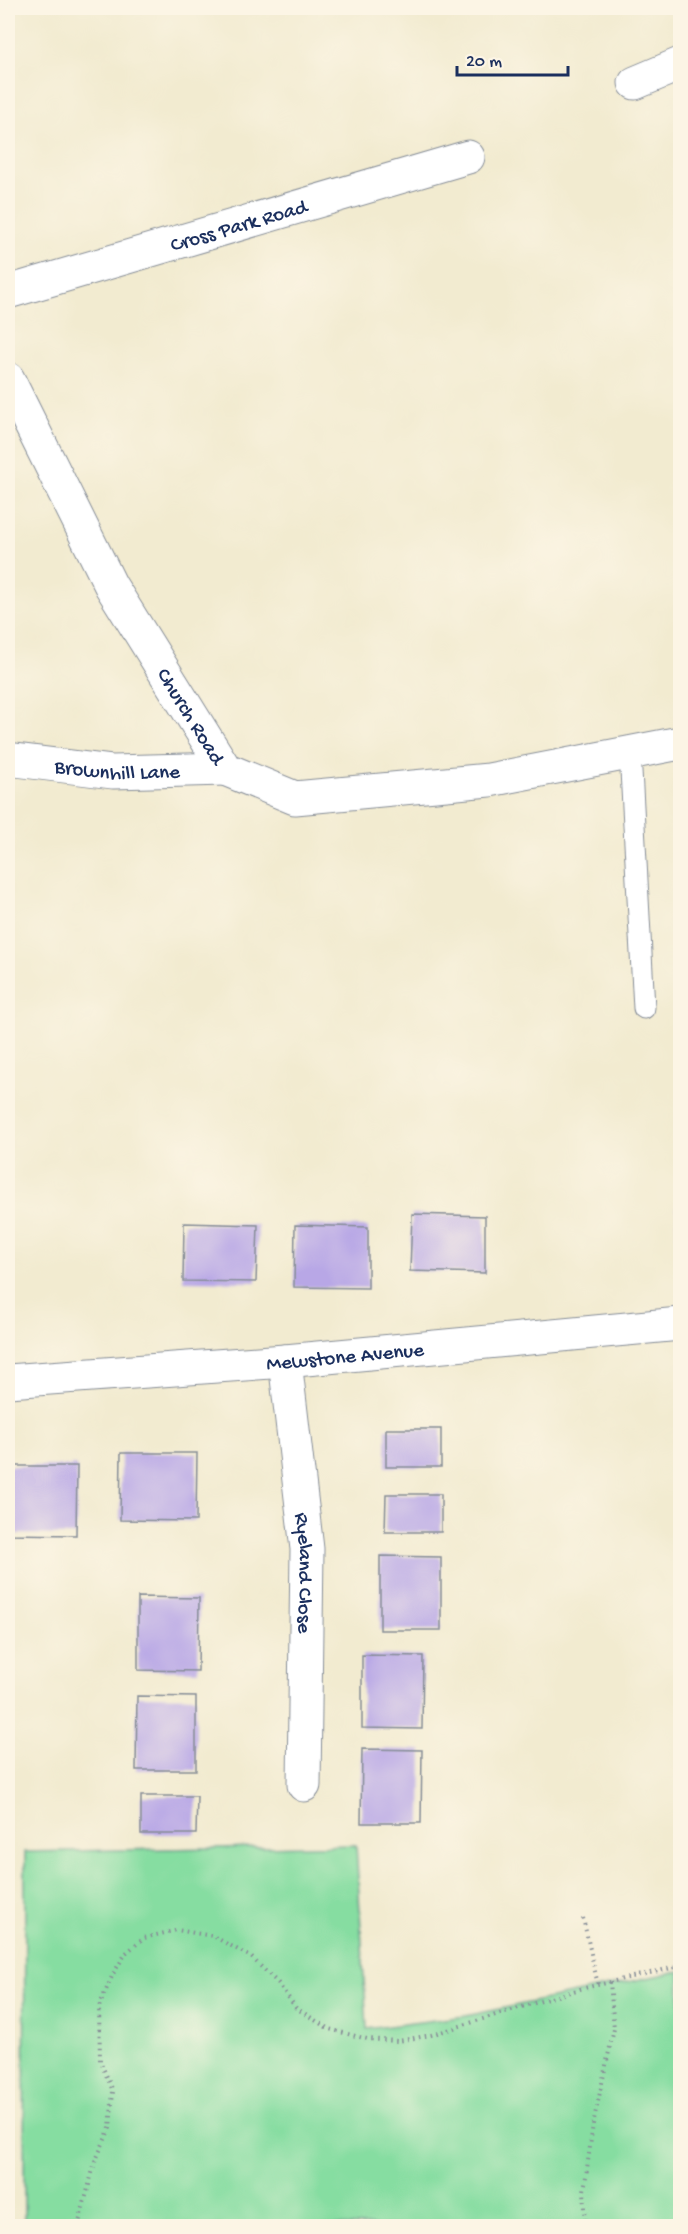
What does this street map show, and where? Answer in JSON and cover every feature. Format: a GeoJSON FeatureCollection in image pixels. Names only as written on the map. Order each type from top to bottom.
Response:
{"type":"FeatureCollection","features":[{"type":"Feature","properties":{"kind":"street"},"geometry":{"type":"LineString","coordinates":[[635,82],[681,64]]}},
{"type":"Feature","properties":{"kind":"street","name":"Cross Park Road"},"geometry":{"type":"LineString","coordinates":[[8,292],[468,157]]}},
{"type":"Feature","properties":{"kind":"street","name":"Church Road"},"geometry":{"type":"LineString","coordinates":[[8,379],[111,586],[225,769],[295,798],[489,780],[681,742]]}},
{"type":"Feature","properties":{"kind":"street","name":"Brownhill Lane"},"geometry":{"type":"LineString","coordinates":[[8,759],[113,772],[225,769]]}},
{"type":"Feature","properties":{"kind":"street","name":"Mewstone Avenue"},"geometry":{"type":"LineString","coordinates":[[8,1381],[285,1361],[681,1324]]}},
{"type":"Feature","properties":{"kind":"street","name":"Ryeland Close"},"geometry":{"type":"LineString","coordinates":[[285,1361],[307,1549],[304,1785]]}},
{"type":"Feature","properties":{"kind":"lane"},"geometry":{"type":"LineString","coordinates":[[630,752],[644,1008]]}},
{"type":"Feature","properties":{"kind":"path"},"geometry":{"type":"LineString","coordinates":[[583,1918],[598,1985]]}},
{"type":"Feature","properties":{"kind":"path"},"geometry":{"type":"LineString","coordinates":[[78,2226],[95,2162],[110,2127],[113,2091],[100,2061],[99,2007],[112,1974],[126,1953],[144,1938],[177,1930],[213,1936],[251,1957],[278,1983],[296,2008],[329,2029],[367,2039],[398,2041],[431,2034],[598,1985],[681,1966]]}},
{"type":"Feature","properties":{"kind":"path"},"geometry":{"type":"LineString","coordinates":[[586,2226],[584,2191],[593,2124],[614,2029],[610,1982]]}},
{"type":"Feature","properties":{"kind":"green space"},"geometry":{"type":"Polygon","coordinates":[[[356,1845],[367,2029],[466,2016],[680,1971],[680,2226],[24,2226],[25,1852],[356,1845]]]}},
{"type":"Feature","properties":{"kind":"building"},"geometry":{"type":"Polygon","coordinates":[[[677,1187],[680,1187],[680,1248],[676,1248],[677,1187]]]}},
{"type":"Feature","properties":{"kind":"building"},"geometry":{"type":"Polygon","coordinates":[[[412,1214],[485,1216],[485,1273],[410,1271],[412,1214]]]}},
{"type":"Feature","properties":{"kind":"building"},"geometry":{"type":"Polygon","coordinates":[[[184,1223],[258,1225],[256,1282],[183,1281],[184,1223]]]}},
{"type":"Feature","properties":{"kind":"building"},"geometry":{"type":"Polygon","coordinates":[[[295,1225],[368,1227],[368,1288],[294,1287],[295,1225]]]}},
{"type":"Feature","properties":{"kind":"building"},"geometry":{"type":"Polygon","coordinates":[[[386,1429],[441,1429],[441,1467],[386,1467],[386,1429]]]}},
{"type":"Feature","properties":{"kind":"building"},"geometry":{"type":"Polygon","coordinates":[[[121,1453],[197,1453],[196,1521],[120,1520],[121,1453]]]}},
{"type":"Feature","properties":{"kind":"building"},"geometry":{"type":"Polygon","coordinates":[[[8,1466],[77,1466],[76,1535],[8,1534],[8,1466]]]}},
{"type":"Feature","properties":{"kind":"building"},"geometry":{"type":"Polygon","coordinates":[[[386,1494],[441,1494],[441,1532],[385,1532],[386,1494]]]}},
{"type":"Feature","properties":{"kind":"building"},"geometry":{"type":"Polygon","coordinates":[[[380,1556],[441,1557],[441,1630],[380,1630],[380,1556]]]}},
{"type":"Feature","properties":{"kind":"building"},"geometry":{"type":"Polygon","coordinates":[[[138,1597],[199,1598],[198,1671],[138,1670],[138,1597]]]}},
{"type":"Feature","properties":{"kind":"building"},"geometry":{"type":"Polygon","coordinates":[[[362,1655],[423,1656],[422,1729],[362,1728],[362,1655]]]}},
{"type":"Feature","properties":{"kind":"building"},"geometry":{"type":"Polygon","coordinates":[[[137,1696],[196,1697],[196,1770],[136,1770],[137,1696]]]}},
{"type":"Feature","properties":{"kind":"building"},"geometry":{"type":"Polygon","coordinates":[[[362,1749],[422,1750],[421,1823],[361,1823],[362,1749]]]}},
{"type":"Feature","properties":{"kind":"building"},"geometry":{"type":"Polygon","coordinates":[[[141,1796],[197,1796],[196,1834],[141,1834],[141,1796]]]}}]}
